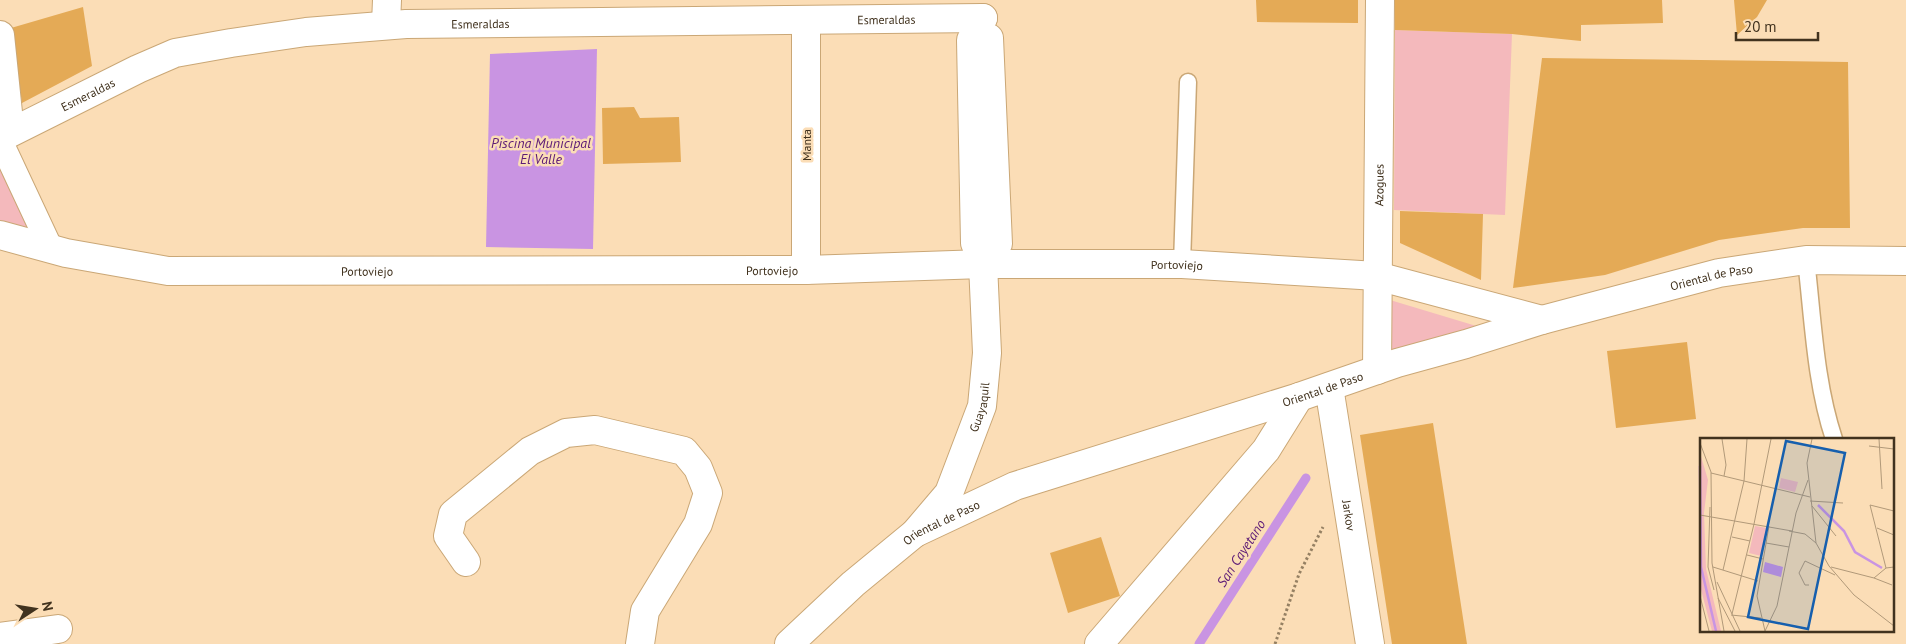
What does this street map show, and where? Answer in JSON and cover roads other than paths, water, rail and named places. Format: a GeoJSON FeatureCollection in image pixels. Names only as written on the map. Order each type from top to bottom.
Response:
{"type":"FeatureCollection","features":[{"type":"Feature","properties":{"kind":"main road","name":"Azogues"},"geometry":{"type":"LineString","coordinates":[[1377,370],[1380,0]]}},
{"type":"Feature","properties":{"kind":"main road","name":"Esmeraldas"},"geometry":{"type":"LineString","coordinates":[[3,137],[138,69],[175,54],[269,38],[387,12],[630,11],[806,20],[982,9]]}},
{"type":"Feature","properties":{"kind":"main road","name":"Guayaquil"},"geometry":{"type":"LineString","coordinates":[[914,533],[949,493],[982,406],[986,353],[983,264],[975,243],[971,40],[982,9]]}},
{"type":"Feature","properties":{"kind":"main road","name":"Manta"},"geometry":{"type":"LineString","coordinates":[[806,20],[806,270]]}},
{"type":"Feature","properties":{"kind":"main road"},"geometry":{"type":"LineString","coordinates":[[0,35],[3,137]]}},
{"type":"Feature","properties":{"kind":"main road","name":"Portoviejo"},"geometry":{"type":"LineString","coordinates":[[0,234],[51,249],[168,271],[806,270],[983,264],[1182,264],[1377,276],[1542,320]]}},
{"type":"Feature","properties":{"kind":"main road","name":"Oriental de Paso"},"geometry":{"type":"LineString","coordinates":[[789,644],[853,584],[914,533],[1015,486],[1299,397],[1377,370],[1542,320],[1719,273],[1806,260],[1906,261]]}},
{"type":"Feature","properties":{"kind":"main road","name":"Jarkov"},"geometry":{"type":"LineString","coordinates":[[1328,387],[1370,644]]}},
{"type":"Feature","properties":{"kind":"main road"},"geometry":{"type":"LineString","coordinates":[[1099,644],[1266,450],[1299,397]]}},
{"type":"Feature","properties":{"kind":"main road"},"geometry":{"type":"LineString","coordinates":[[466,562],[448,536],[453,514],[530,450],[566,433],[595,430],[684,451],[698,468],[708,493],[698,524],[645,611],[640,644]]}},
{"type":"Feature","properties":{"kind":"main road"},"geometry":{"type":"LineString","coordinates":[[0,637],[58,629]]}},
{"type":"Feature","properties":{"kind":"street"},"geometry":{"type":"LineString","coordinates":[[3,137],[51,249]]}},
{"type":"Feature","properties":{"kind":"lane"},"geometry":{"type":"LineString","coordinates":[[1182,264],[1188,82]]}},
{"type":"Feature","properties":{"kind":"lane"},"geometry":{"type":"LineString","coordinates":[[1806,260],[1818,362],[1828,422],[1834,438]]}},
{"type":"Feature","properties":{"kind":"water","name":"Piscina Municipal El Valle"},"geometry":{"type":"Polygon","coordinates":[[[597,49],[593,249],[486,247],[490,54],[597,49]]]}},
{"type":"Feature","properties":{"kind":"waterway","name":"San Cayetano"},"geometry":{"type":"LineString","coordinates":[[1199,644],[1306,478]]}}]}
